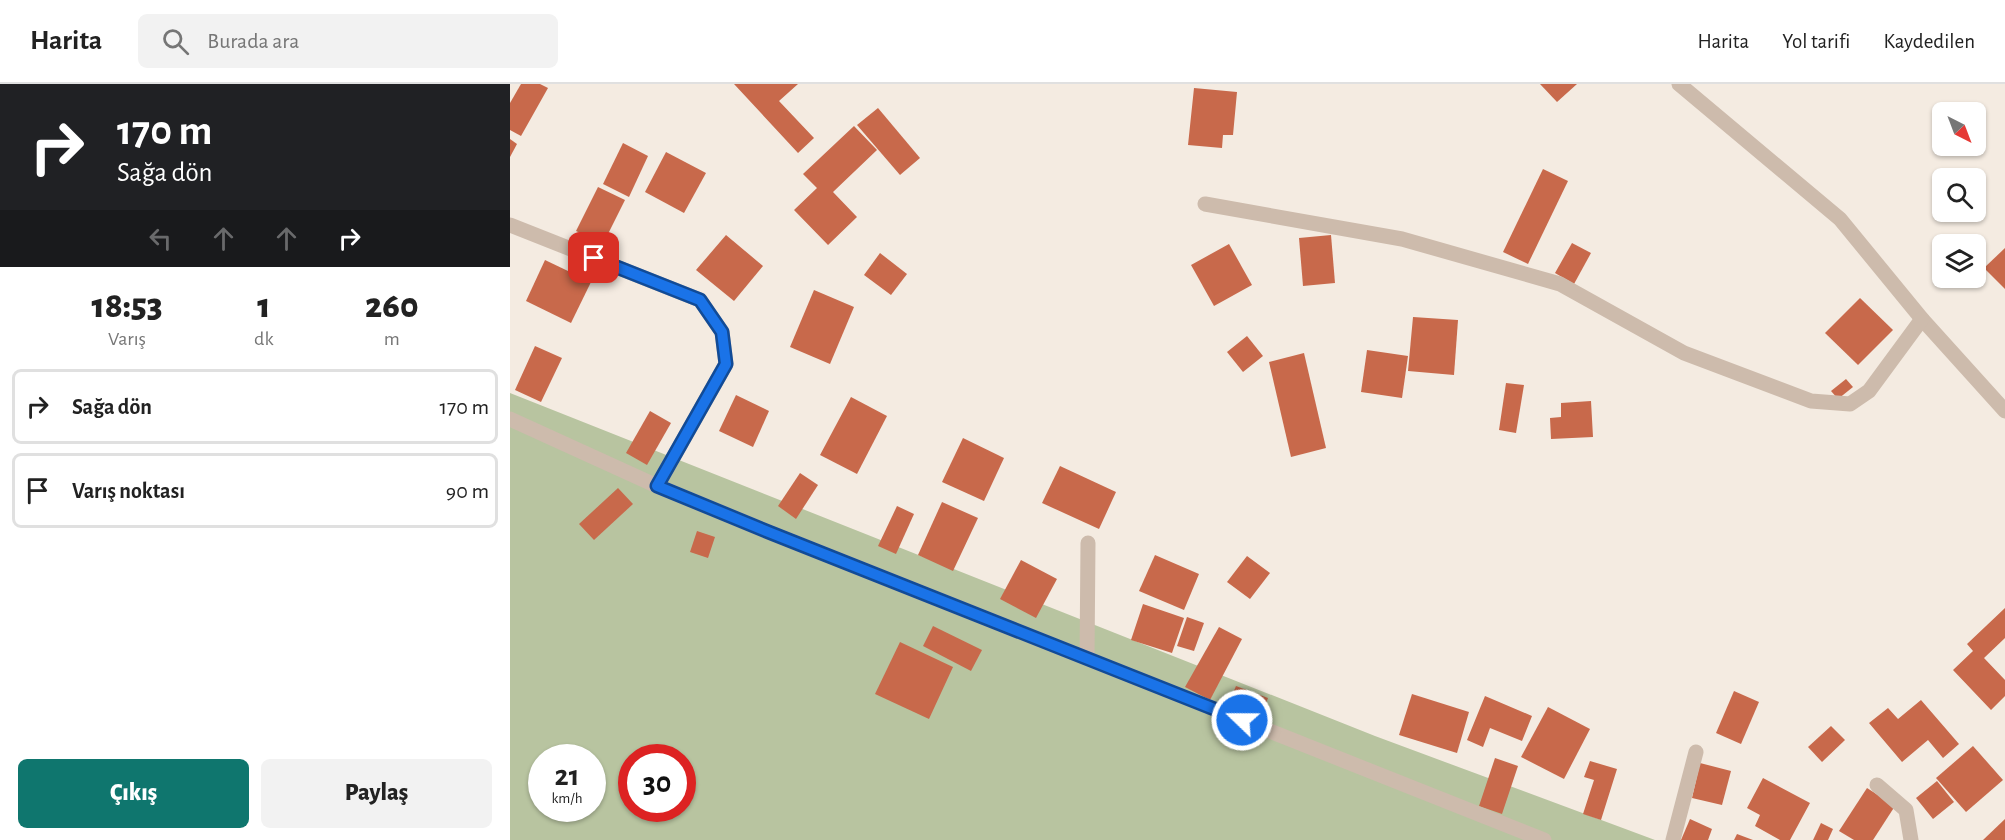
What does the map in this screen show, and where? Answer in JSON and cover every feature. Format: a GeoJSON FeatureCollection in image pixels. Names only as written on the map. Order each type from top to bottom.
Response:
{"type":"FeatureCollection","features":[{"type":"Feature","properties":{"kind":"street"},"geometry":{"type":"LineString","coordinates":[[1679,84],[1840,219],[1922,319],[2005,411]]}},
{"type":"Feature","properties":{"kind":"street"},"geometry":{"type":"LineString","coordinates":[[1205,204],[1402,239],[1560,284],[1684,353],[1811,401],[1850,404],[1869,391],[1922,319]]}},
{"type":"Feature","properties":{"kind":"street"},"geometry":{"type":"LineString","coordinates":[[510,225],[700,300],[722,332],[726,364],[657,486]]}},
{"type":"Feature","properties":{"kind":"street"},"geometry":{"type":"LineString","coordinates":[[510,419],[657,486],[1536,838]]}},
{"type":"Feature","properties":{"kind":"street"},"geometry":{"type":"LineString","coordinates":[[1087,658],[1088,543]]}},
{"type":"Feature","properties":{"kind":"street"},"geometry":{"type":"LineString","coordinates":[[1673,840],[1696,752]]}},
{"type":"Feature","properties":{"kind":"street"},"geometry":{"type":"LineString","coordinates":[[1877,785],[1906,810],[1911,840]]}},
{"type":"Feature","properties":{"kind":"green space"},"geometry":{"type":"Polygon","coordinates":[[[510,393],[1375,736],[1655,840],[510,840],[510,393]]]}},
{"type":"Feature","properties":{"kind":"building"},"geometry":{"type":"Polygon","coordinates":[[[521,84],[540,84],[548,88],[521,136],[510,130],[510,103],[521,84]]]}},
{"type":"Feature","properties":{"kind":"building"},"geometry":{"type":"Polygon","coordinates":[[[734,84],[798,84],[779,101],[814,138],[798,153],[734,84]]]}},
{"type":"Feature","properties":{"kind":"building"},"geometry":{"type":"Polygon","coordinates":[[[1540,84],[1577,84],[1557,102],[1540,84]]]}},
{"type":"Feature","properties":{"kind":"building"},"geometry":{"type":"Polygon","coordinates":[[[1194,88],[1237,92],[1233,135],[1223,135],[1222,148],[1188,145],[1194,88]]]}},
{"type":"Feature","properties":{"kind":"building"},"geometry":{"type":"Polygon","coordinates":[[[878,108],[920,158],[900,175],[857,125],[878,108]]]}},
{"type":"Feature","properties":{"kind":"building"},"geometry":{"type":"Polygon","coordinates":[[[854,126],[877,150],[833,192],[857,217],[828,245],[794,210],[817,188],[803,174],[854,126]]]}},
{"type":"Feature","properties":{"kind":"building"},"geometry":{"type":"Polygon","coordinates":[[[510,139],[517,144],[510,157],[510,139]]]}},
{"type":"Feature","properties":{"kind":"building"},"geometry":{"type":"Polygon","coordinates":[[[623,143],[648,156],[629,197],[603,184],[623,143]]]}},
{"type":"Feature","properties":{"kind":"building"},"geometry":{"type":"Polygon","coordinates":[[[666,152],[706,173],[684,213],[645,192],[666,152]]]}},
{"type":"Feature","properties":{"kind":"building"},"geometry":{"type":"Polygon","coordinates":[[[1543,169],[1568,181],[1528,264],[1503,252],[1543,169]]]}},
{"type":"Feature","properties":{"kind":"building"},"geometry":{"type":"Polygon","coordinates":[[[598,187],[625,200],[603,244],[576,231],[598,187]]]}},
{"type":"Feature","properties":{"kind":"building"},"geometry":{"type":"Polygon","coordinates":[[[726,235],[763,266],[734,301],[696,270],[726,235]]]}},
{"type":"Feature","properties":{"kind":"building"},"geometry":{"type":"Polygon","coordinates":[[[1331,235],[1335,283],[1303,286],[1299,238],[1331,235]]]}},
{"type":"Feature","properties":{"kind":"building"},"geometry":{"type":"Polygon","coordinates":[[[1572,243],[1591,253],[1574,284],[1555,273],[1572,243]]]}},
{"type":"Feature","properties":{"kind":"building"},"geometry":{"type":"Polygon","coordinates":[[[1229,244],[1252,285],[1214,306],[1191,265],[1229,244]]]}},
{"type":"Feature","properties":{"kind":"building"},"geometry":{"type":"Polygon","coordinates":[[[2005,248],[2005,289],[1986,270],[1986,266],[2005,248]]]}},
{"type":"Feature","properties":{"kind":"building"},"geometry":{"type":"Polygon","coordinates":[[[880,253],[907,274],[891,295],[864,275],[880,253]]]}},
{"type":"Feature","properties":{"kind":"building"},"geometry":{"type":"Polygon","coordinates":[[[545,260],[591,282],[571,323],[526,301],[545,260]]]}},
{"type":"Feature","properties":{"kind":"building"},"geometry":{"type":"Polygon","coordinates":[[[814,290],[854,307],[830,364],[790,347],[814,290]]]}},
{"type":"Feature","properties":{"kind":"building"},"geometry":{"type":"Polygon","coordinates":[[[1860,298],[1893,330],[1858,365],[1825,333],[1860,298]]]}},
{"type":"Feature","properties":{"kind":"building"},"geometry":{"type":"Polygon","coordinates":[[[1413,317],[1458,320],[1454,375],[1408,371],[1413,317]]]}},
{"type":"Feature","properties":{"kind":"building"},"geometry":{"type":"Polygon","coordinates":[[[1247,336],[1263,356],[1243,372],[1227,352],[1247,336]]]}},
{"type":"Feature","properties":{"kind":"building"},"geometry":{"type":"Polygon","coordinates":[[[535,346],[562,358],[541,402],[515,390],[535,346]]]}},
{"type":"Feature","properties":{"kind":"building"},"geometry":{"type":"Polygon","coordinates":[[[1367,350],[1408,356],[1402,398],[1361,392],[1367,350]]]}},
{"type":"Feature","properties":{"kind":"building"},"geometry":{"type":"Polygon","coordinates":[[[1304,353],[1326,448],[1291,457],[1269,362],[1304,353]]]}},
{"type":"Feature","properties":{"kind":"building"},"geometry":{"type":"Polygon","coordinates":[[[1846,379],[1853,387],[1838,399],[1831,391],[1846,379]]]}},
{"type":"Feature","properties":{"kind":"building"},"geometry":{"type":"Polygon","coordinates":[[[1506,383],[1524,385],[1516,433],[1499,430],[1506,383]]]}},
{"type":"Feature","properties":{"kind":"building"},"geometry":{"type":"Polygon","coordinates":[[[736,395],[769,411],[753,447],[719,431],[736,395]]]}},
{"type":"Feature","properties":{"kind":"building"},"geometry":{"type":"Polygon","coordinates":[[[851,397],[887,416],[857,474],[820,455],[851,397]]]}},
{"type":"Feature","properties":{"kind":"building"},"geometry":{"type":"Polygon","coordinates":[[[1591,401],[1593,437],[1551,439],[1550,418],[1561,417],[1561,403],[1591,401]]]}},
{"type":"Feature","properties":{"kind":"building"},"geometry":{"type":"Polygon","coordinates":[[[650,411],[671,423],[647,465],[626,453],[650,411]]]}},
{"type":"Feature","properties":{"kind":"building"},"geometry":{"type":"Polygon","coordinates":[[[963,438],[1004,458],[984,501],[942,482],[963,438]]]}},
{"type":"Feature","properties":{"kind":"building"},"geometry":{"type":"Polygon","coordinates":[[[1060,466],[1116,492],[1099,529],[1042,503],[1060,466]]]}},
{"type":"Feature","properties":{"kind":"building"},"geometry":{"type":"Polygon","coordinates":[[[800,473],[818,485],[796,519],[778,506],[800,473]]]}},
{"type":"Feature","properties":{"kind":"building"},"geometry":{"type":"Polygon","coordinates":[[[618,488],[633,504],[594,540],[579,524],[618,488]]]}},
{"type":"Feature","properties":{"kind":"building"},"geometry":{"type":"Polygon","coordinates":[[[942,502],[978,518],[953,571],[918,555],[942,502]]]}},
{"type":"Feature","properties":{"kind":"building"},"geometry":{"type":"Polygon","coordinates":[[[897,506],[914,514],[896,554],[878,546],[897,506]]]}},
{"type":"Feature","properties":{"kind":"building"},"geometry":{"type":"Polygon","coordinates":[[[697,531],[715,537],[708,558],[690,552],[697,531]]]}},
{"type":"Feature","properties":{"kind":"building"},"geometry":{"type":"Polygon","coordinates":[[[1155,555],[1199,574],[1184,610],[1139,591],[1155,555]]]}},
{"type":"Feature","properties":{"kind":"building"},"geometry":{"type":"Polygon","coordinates":[[[1247,556],[1270,573],[1250,599],[1227,582],[1247,556]]]}},
{"type":"Feature","properties":{"kind":"building"},"geometry":{"type":"Polygon","coordinates":[[[1021,560],[1057,579],[1036,618],[1000,599],[1021,560]]]}},
{"type":"Feature","properties":{"kind":"building"},"geometry":{"type":"Polygon","coordinates":[[[1143,604],[1184,618],[1172,653],[1131,640],[1143,604]]]}},
{"type":"Feature","properties":{"kind":"building"},"geometry":{"type":"Polygon","coordinates":[[[2005,608],[2005,638],[1984,658],[2005,680],[2005,696],[1991,710],[1953,670],[1973,651],[1967,644],[2005,608]]]}},
{"type":"Feature","properties":{"kind":"building"},"geometry":{"type":"Polygon","coordinates":[[[1187,617],[1204,623],[1194,651],[1177,646],[1187,617]]]}},
{"type":"Feature","properties":{"kind":"building"},"geometry":{"type":"Polygon","coordinates":[[[933,626],[982,650],[971,671],[923,646],[933,626]]]}},
{"type":"Feature","properties":{"kind":"building"},"geometry":{"type":"Polygon","coordinates":[[[1219,627],[1242,639],[1210,700],[1185,687],[1219,627]]]}},
{"type":"Feature","properties":{"kind":"building"},"geometry":{"type":"Polygon","coordinates":[[[900,642],[953,667],[929,719],[875,694],[900,642]]]}},
{"type":"Feature","properties":{"kind":"building"},"geometry":{"type":"Polygon","coordinates":[[[1236,686],[1268,698],[1261,717],[1228,705],[1236,686]]]}},
{"type":"Feature","properties":{"kind":"building"},"geometry":{"type":"Polygon","coordinates":[[[1734,691],[1759,702],[1741,744],[1716,733],[1734,691]]]}},
{"type":"Feature","properties":{"kind":"building"},"geometry":{"type":"Polygon","coordinates":[[[1412,694],[1469,712],[1457,753],[1399,735],[1412,694]]]}},
{"type":"Feature","properties":{"kind":"building"},"geometry":{"type":"Polygon","coordinates":[[[1485,696],[1532,716],[1522,741],[1490,728],[1483,747],[1467,740],[1485,696]]]}},
{"type":"Feature","properties":{"kind":"building"},"geometry":{"type":"Polygon","coordinates":[[[1921,700],[1959,744],[1943,758],[1928,740],[1902,762],[1869,723],[1888,708],[1898,719],[1921,700]]]}},
{"type":"Feature","properties":{"kind":"building"},"geometry":{"type":"Polygon","coordinates":[[[1548,707],[1590,729],[1564,779],[1521,757],[1548,707]]]}},
{"type":"Feature","properties":{"kind":"building"},"geometry":{"type":"Polygon","coordinates":[[[1831,726],[1845,740],[1822,762],[1808,747],[1831,726]]]}},
{"type":"Feature","properties":{"kind":"building"},"geometry":{"type":"Polygon","coordinates":[[[1973,746],[2003,780],[1966,812],[1936,778],[1973,746]]]}},
{"type":"Feature","properties":{"kind":"building"},"geometry":{"type":"Polygon","coordinates":[[[1495,758],[1518,766],[1502,814],[1479,806],[1495,758]]]}},
{"type":"Feature","properties":{"kind":"building"},"geometry":{"type":"Polygon","coordinates":[[[1590,761],[1617,769],[1601,820],[1583,814],[1594,780],[1584,777],[1590,761]]]}},
{"type":"Feature","properties":{"kind":"building"},"geometry":{"type":"Polygon","coordinates":[[[1700,763],[1731,771],[1722,805],[1692,798],[1700,763]]]}},
{"type":"Feature","properties":{"kind":"building"},"geometry":{"type":"Polygon","coordinates":[[[1763,778],[1810,803],[1790,840],[1780,840],[1755,826],[1760,815],[1747,808],[1763,778]]]}},
{"type":"Feature","properties":{"kind":"building"},"geometry":{"type":"Polygon","coordinates":[[[1937,781],[1954,802],[1933,819],[1916,798],[1937,781]]]}},
{"type":"Feature","properties":{"kind":"building"},"geometry":{"type":"Polygon","coordinates":[[[1867,788],[1895,806],[1873,840],[1854,840],[1839,831],[1867,788]]]}},
{"type":"Feature","properties":{"kind":"building"},"geometry":{"type":"Polygon","coordinates":[[[1690,819],[1712,829],[1708,840],[1681,840],[1690,819]]]}},
{"type":"Feature","properties":{"kind":"building"},"geometry":{"type":"Polygon","coordinates":[[[2005,819],[2005,840],[1983,840],[2005,819]]]}},
{"type":"Feature","properties":{"kind":"building"},"geometry":{"type":"Polygon","coordinates":[[[1821,823],[1833,829],[1828,840],[1813,840],[1821,823]]]}},
{"type":"Feature","properties":{"kind":"building"},"geometry":{"type":"Polygon","coordinates":[[[1737,834],[1753,840],[1734,840],[1737,834]]]}},
{"type":"Feature","properties":{"kind":"route"},"geometry":{"type":"LineString","coordinates":[[594,258],[700,300],[722,332],[726,364],[657,486],[1242,720]]}}]}
